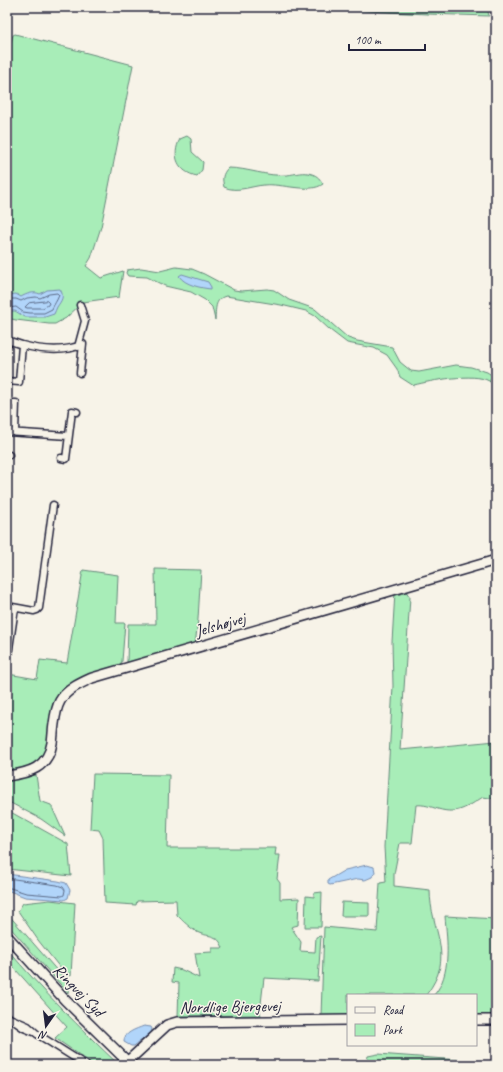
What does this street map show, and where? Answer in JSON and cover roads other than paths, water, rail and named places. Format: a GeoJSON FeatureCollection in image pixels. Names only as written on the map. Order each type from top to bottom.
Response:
{"type":"FeatureCollection","features":[{"type":"Feature","properties":{"kind":"street"},"geometry":{"type":"LineString","coordinates":[[78,347],[85,321],[80,305]]}},
{"type":"Feature","properties":{"kind":"street"},"geometry":{"type":"LineString","coordinates":[[7,340],[46,350],[78,347],[83,344],[80,373]]}},
{"type":"Feature","properties":{"kind":"street"},"geometry":{"type":"LineString","coordinates":[[7,381],[19,382],[22,345]]}},
{"type":"Feature","properties":{"kind":"street"},"geometry":{"type":"LineString","coordinates":[[11,403],[16,403],[15,432]]}},
{"type":"Feature","properties":{"kind":"street"},"geometry":{"type":"LineString","coordinates":[[61,458],[66,459],[72,411],[78,412]]}},
{"type":"Feature","properties":{"kind":"street"},"geometry":{"type":"LineString","coordinates":[[7,432],[68,436]]}},
{"type":"Feature","properties":{"kind":"street"},"geometry":{"type":"LineString","coordinates":[[7,606],[34,611],[39,608],[53,505]]}},
{"type":"Feature","properties":{"kind":"street","name":"Jelshøjvej"},"geometry":{"type":"LineString","coordinates":[[7,776],[31,771],[44,760],[50,751],[55,716],[60,701],[64,695],[92,678],[496,560]]}},
{"type":"Feature","properties":{"kind":"street"},"geometry":{"type":"LineString","coordinates":[[7,662],[15,608]]}},
{"type":"Feature","properties":{"kind":"street","name":"Ringvej Syd"},"geometry":{"type":"LineString","coordinates":[[7,936],[65,1000],[129,1063]]}},
{"type":"Feature","properties":{"kind":"street"},"geometry":{"type":"LineString","coordinates":[[10,1017],[28,1026],[37,1034],[82,1064]]}},
{"type":"Feature","properties":{"kind":"street","name":"Nordlige Bjergevej"},"geometry":{"type":"LineString","coordinates":[[129,1063],[167,1025],[177,1022],[347,1020]]}},
{"type":"Feature","properties":{"kind":"street"},"geometry":{"type":"LineString","coordinates":[[477,1020],[496,1020]]}},
{"type":"Feature","properties":{"kind":"water"},"geometry":{"type":"Polygon","coordinates":[[[182,274],[208,282],[211,289],[198,287],[185,282],[179,276],[182,274]]]}},
{"type":"Feature","properties":{"kind":"water"},"geometry":{"type":"Polygon","coordinates":[[[60,289],[62,299],[54,314],[45,317],[25,317],[15,311],[7,311],[7,295],[16,294],[21,297],[30,293],[40,294],[47,290],[60,289]]]}},
{"type":"Feature","properties":{"kind":"water"},"geometry":{"type":"Polygon","coordinates":[[[367,865],[374,867],[375,872],[372,877],[365,880],[358,879],[330,885],[328,884],[328,880],[345,870],[367,865]]]}},
{"type":"Feature","properties":{"kind":"water"},"geometry":{"type":"Polygon","coordinates":[[[7,874],[66,883],[70,890],[68,898],[64,900],[25,897],[7,890],[7,874]]]}},
{"type":"Feature","properties":{"kind":"water"},"geometry":{"type":"Polygon","coordinates":[[[144,1026],[151,1027],[151,1033],[134,1046],[124,1042],[124,1039],[128,1034],[144,1026]]]}}]}
